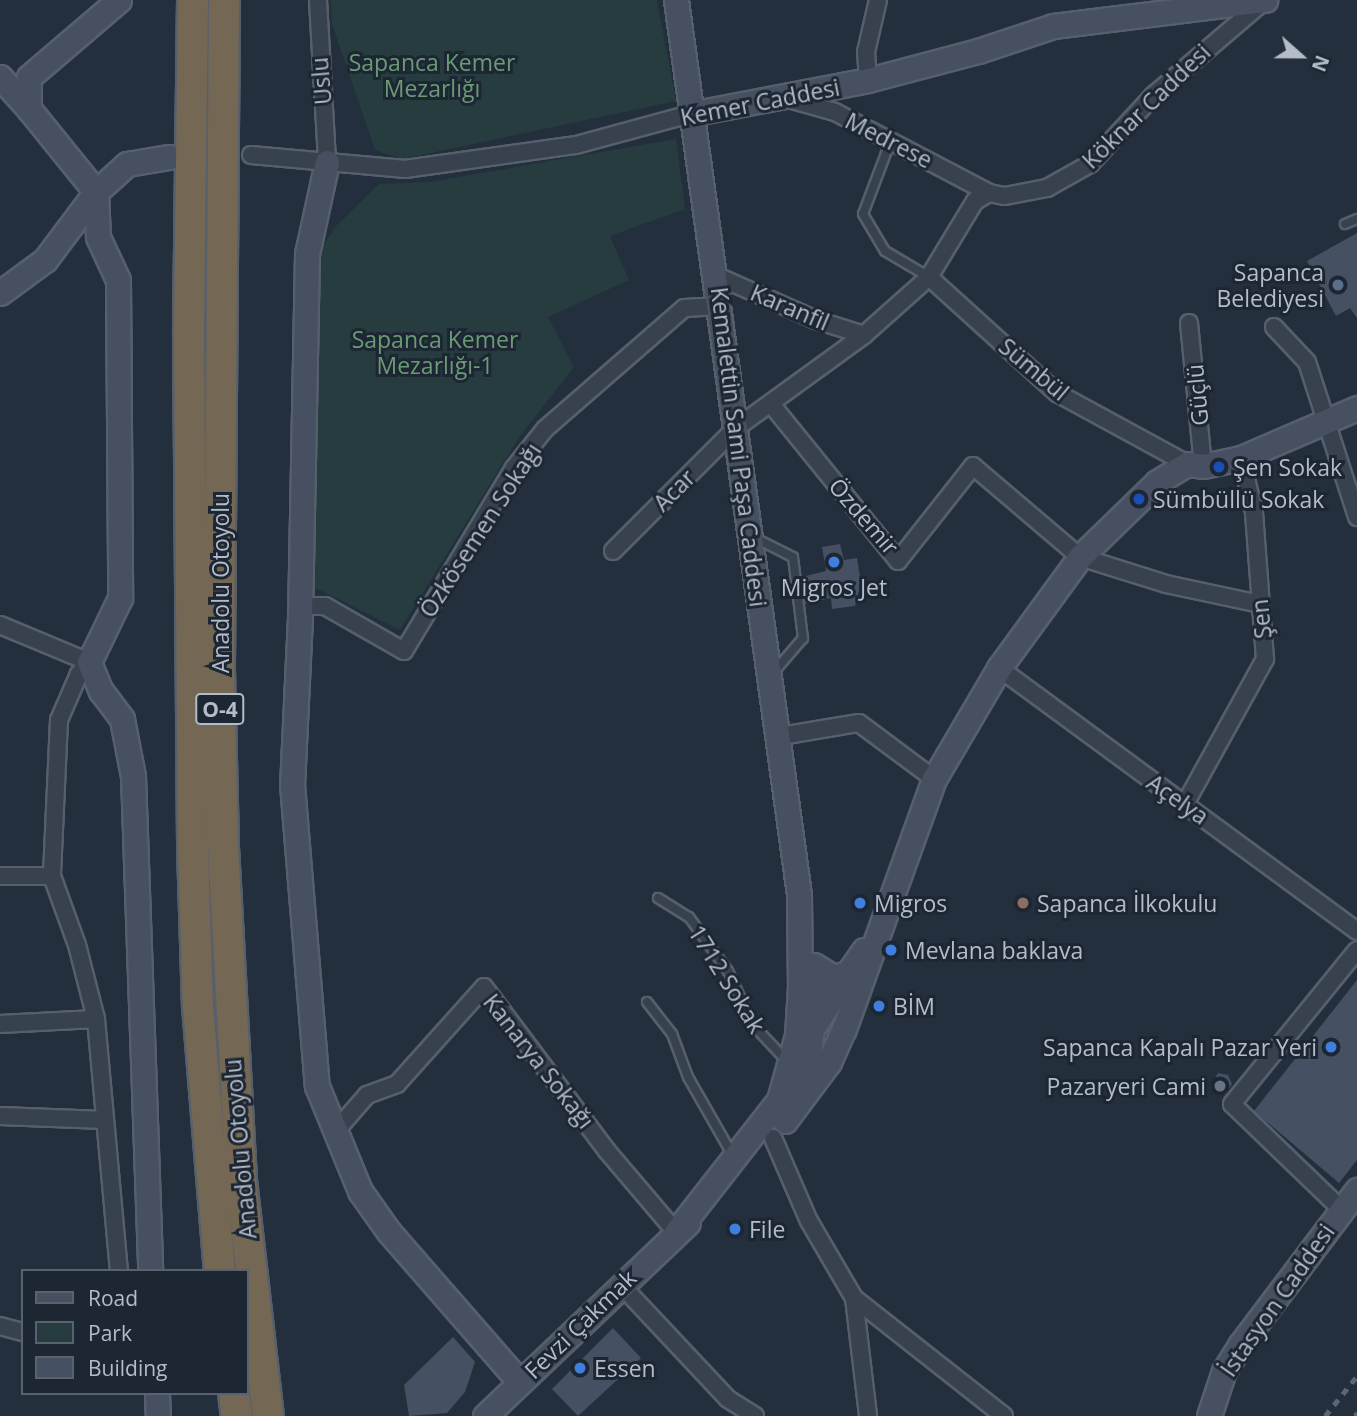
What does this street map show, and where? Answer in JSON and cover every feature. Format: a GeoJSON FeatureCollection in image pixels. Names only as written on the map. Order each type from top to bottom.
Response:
{"type":"FeatureCollection","features":[{"type":"Feature","properties":{"kind":"highway","name":"Anadolu Otoyolu"},"geometry":{"type":"LineString","coordinates":[[193,0],[192,835],[198,1006],[220,1269]]}},
{"type":"Feature","properties":{"kind":"highway","name":"Anadolu Otoyolu"},"geometry":{"type":"LineString","coordinates":[[224,0],[219,669],[223,847],[241,1180],[268,1416]]}},
{"type":"Feature","properties":{"kind":"highway"},"geometry":{"type":"LineString","coordinates":[[234,1395],[237,1416]]}},
{"type":"Feature","properties":{"kind":"street"},"geometry":{"type":"LineString","coordinates":[[29,109],[29,77],[119,0]]}},
{"type":"Feature","properties":{"kind":"street","name":"Uslu"},"geometry":{"type":"LineString","coordinates":[[318,0],[327,162]]}},
{"type":"Feature","properties":{"kind":"street","name":"Kemalettin Sami Paşa Caddesi"},"geometry":{"type":"LineString","coordinates":[[676,0],[690,114],[717,275],[775,737],[799,894],[814,965],[806,1018],[767,1121],[676,1232]]}},
{"type":"Feature","properties":{"kind":"street"},"geometry":{"type":"LineString","coordinates":[[868,80],[866,52],[878,0]]}},
{"type":"Feature","properties":{"kind":"street","name":"Kemer Caddesi"},"geometry":{"type":"LineString","coordinates":[[251,155],[405,169],[576,145],[690,114],[785,98],[868,80],[978,51],[1053,26],[1265,0]]}},
{"type":"Feature","properties":{"kind":"street","name":"Köknar Caddesi"},"geometry":{"type":"LineString","coordinates":[[989,193],[1005,196],[1047,188],[1090,164],[1153,95],[1265,0]]}},
{"type":"Feature","properties":{"kind":"street"},"geometry":{"type":"LineString","coordinates":[[0,76],[96,192],[98,237],[118,280],[120,598],[89,662],[79,674],[59,720],[52,876],[77,945],[96,1019],[119,1269]]}},
{"type":"Feature","properties":{"kind":"street","name":"Medrese"},"geometry":{"type":"LineString","coordinates":[[785,98],[835,112],[891,139],[989,193]]}},
{"type":"Feature","properties":{"kind":"street"},"geometry":{"type":"LineString","coordinates":[[0,293],[45,260],[96,192],[127,164],[169,157]]}},
{"type":"Feature","properties":{"kind":"street"},"geometry":{"type":"LineString","coordinates":[[327,162],[307,254],[301,606],[292,784],[317,1086],[360,1191],[389,1232],[520,1381]]}},
{"type":"Feature","properties":{"kind":"street"},"geometry":{"type":"LineString","coordinates":[[736,428],[864,335],[929,277],[975,201],[989,193]]}},
{"type":"Feature","properties":{"kind":"street","name":"Karanfil"},"geometry":{"type":"LineString","coordinates":[[717,275],[816,320],[864,335]]}},
{"type":"Feature","properties":{"kind":"street","name":"Sümbül"},"geometry":{"type":"LineString","coordinates":[[929,277],[1057,393],[1195,465]]}},
{"type":"Feature","properties":{"kind":"street","name":"Özkösemen Sokağı"},"geometry":{"type":"LineString","coordinates":[[301,606],[325,606],[404,651],[514,468],[545,429],[684,308],[721,306]]}},
{"type":"Feature","properties":{"kind":"street","name":"Güçlü"},"geometry":{"type":"LineString","coordinates":[[1189,323],[1195,465]]}},
{"type":"Feature","properties":{"kind":"street"},"geometry":{"type":"LineString","coordinates":[[1274,327],[1307,362],[1329,422],[1357,517]]}},
{"type":"Feature","properties":{"kind":"street","name":"Özdemir"},"geometry":{"type":"LineString","coordinates":[[771,404],[898,561],[973,466],[1080,557]]}},
{"type":"Feature","properties":{"kind":"street"},"geometry":{"type":"LineString","coordinates":[[1004,1416],[854,1298],[809,1221],[779,1130],[829,1062],[848,1019],[934,779],[999,668],[1080,557],[1157,482],[1195,465],[1241,458],[1357,408]]}},
{"type":"Feature","properties":{"kind":"street","name":"Acar"},"geometry":{"type":"LineString","coordinates":[[612,551],[736,428]]}},
{"type":"Feature","properties":{"kind":"street","name":"Şen"},"geometry":{"type":"LineString","coordinates":[[1185,804],[1265,659],[1254,512],[1241,458]]}},
{"type":"Feature","properties":{"kind":"street"},"geometry":{"type":"LineString","coordinates":[[1080,557],[1166,584],[1260,604]]}},
{"type":"Feature","properties":{"kind":"street"},"geometry":{"type":"LineString","coordinates":[[0,625],[89,662],[101,691],[122,719],[134,776],[150,1269]]}},
{"type":"Feature","properties":{"kind":"street","name":"Açelya"},"geometry":{"type":"LineString","coordinates":[[999,668],[1357,931]]}},
{"type":"Feature","properties":{"kind":"street"},"geometry":{"type":"LineString","coordinates":[[775,737],[859,723],[934,779]]}},
{"type":"Feature","properties":{"kind":"street"},"geometry":{"type":"LineString","coordinates":[[0,876],[52,876]]}},
{"type":"Feature","properties":{"kind":"street","name":"Kemalettin Sami Paşa Caddesi"},"geometry":{"type":"LineString","coordinates":[[676,1232],[709,1207],[779,1130],[808,1064],[799,894]]}},
{"type":"Feature","properties":{"kind":"street"},"geometry":{"type":"LineString","coordinates":[[848,1019],[834,1028],[806,1018],[848,973],[889,901]]}},
{"type":"Feature","properties":{"kind":"street"},"geometry":{"type":"LineString","coordinates":[[1340,1209],[1232,1104],[1357,950]]}},
{"type":"Feature","properties":{"kind":"street"},"geometry":{"type":"LineString","coordinates":[[814,965],[833,977],[848,973]]}},
{"type":"Feature","properties":{"kind":"street","name":"Kanarya Sokağı"},"geometry":{"type":"LineString","coordinates":[[334,1133],[367,1095],[397,1084],[484,988],[607,1151],[676,1232]]}},
{"type":"Feature","properties":{"kind":"street"},"geometry":{"type":"LineString","coordinates":[[0,1024],[96,1019]]}},
{"type":"Feature","properties":{"kind":"street"},"geometry":{"type":"LineString","coordinates":[[0,1116],[104,1120]]}},
{"type":"Feature","properties":{"kind":"street","name":"İstasyon Caddesi"},"geometry":{"type":"LineString","coordinates":[[1209,1416],[1224,1371],[1340,1209],[1357,1190]]}},
{"type":"Feature","properties":{"kind":"street","name":"Fevzi Çakmak"},"geometry":{"type":"LineString","coordinates":[[485,1416],[676,1232]]}},
{"type":"Feature","properties":{"kind":"street"},"geometry":{"type":"LineString","coordinates":[[621,1285],[728,1399],[755,1416]]}},
{"type":"Feature","properties":{"kind":"street"},"geometry":{"type":"LineString","coordinates":[[854,1298],[868,1416]]}},
{"type":"Feature","properties":{"kind":"street"},"geometry":{"type":"LineString","coordinates":[[0,1326],[21,1331]]}},
{"type":"Feature","properties":{"kind":"street"},"geometry":{"type":"LineString","coordinates":[[158,1395],[158,1416]]}},
{"type":"Feature","properties":{"kind":"lane"},"geometry":{"type":"LineString","coordinates":[[891,139],[863,214],[884,251],[929,277]]}},
{"type":"Feature","properties":{"kind":"lane"},"geometry":{"type":"LineString","coordinates":[[1345,224],[1357,219]]}},
{"type":"Feature","properties":{"kind":"lane"},"geometry":{"type":"LineString","coordinates":[[749,535],[793,558],[802,625],[803,638],[768,680]]}},
{"type":"Feature","properties":{"kind":"lane","name":"1712 Sokak"},"geometry":{"type":"LineString","coordinates":[[658,898],[689,917],[728,971],[753,1025],[793,1056]]}},
{"type":"Feature","properties":{"kind":"lane"},"geometry":{"type":"LineString","coordinates":[[647,1002],[672,1034],[688,1077],[735,1160]]}},
{"type":"Feature","properties":{"kind":"green space","name":"Sapanca Kemer Mezarlığı"},"geometry":{"type":"Polygon","coordinates":[[[331,0],[657,0],[676,101],[402,159],[375,150],[332,24],[331,0]]]}},
{"type":"Feature","properties":{"kind":"green space","name":"Sapanca Kemer Mezarlığı-1"},"geometry":{"type":"Polygon","coordinates":[[[676,139],[685,209],[610,236],[629,280],[548,317],[574,367],[519,437],[400,630],[310,585],[318,427],[315,258],[336,226],[379,184],[430,182],[676,139]]]}},
{"type":"Feature","properties":{"kind":"building","name":"Sapanca Belediyesi"},"geometry":{"type":"Polygon","coordinates":[[[1357,233],[1357,318],[1350,308],[1336,316],[1307,261],[1357,233]]]}},
{"type":"Feature","properties":{"kind":"building"},"geometry":{"type":"Polygon","coordinates":[[[840,544],[844,560],[857,558],[861,583],[855,606],[832,609],[831,598],[805,604],[802,577],[826,571],[822,547],[840,544]]]}},
{"type":"Feature","properties":{"kind":"building","name":"Sapanca Kapalı Pazar Yeri"},"geometry":{"type":"Polygon","coordinates":[[[1357,980],[1357,1160],[1339,1183],[1254,1111],[1357,980]]]}},
{"type":"Feature","properties":{"kind":"building","name":"Pazaryeri Cami"},"geometry":{"type":"Polygon","coordinates":[[[1218,1073],[1228,1075],[1232,1084],[1225,1095],[1210,1088],[1218,1073]]]}},
{"type":"Feature","properties":{"kind":"building"},"geometry":{"type":"Polygon","coordinates":[[[613,1328],[641,1358],[578,1416],[552,1389],[613,1328]]]}},
{"type":"Feature","properties":{"kind":"building"},"geometry":{"type":"Polygon","coordinates":[[[453,1337],[475,1362],[465,1392],[447,1413],[409,1416],[404,1385],[453,1337]]]}},
{"type":"Feature","properties":{"kind":"railway"},"geometry":{"type":"LineString","coordinates":[[1325,1416],[1357,1376]]}},
{"type":"Feature","properties":{"kind":"place","name":"Sapanca Belediyesi"},"geometry":{"type":"Point","coordinates":[1338,285]}},
{"type":"Feature","properties":{"kind":"place","name":"Şen Sokak"},"geometry":{"type":"Point","coordinates":[1219,467]}},
{"type":"Feature","properties":{"kind":"place","name":"Sümbüllü Sokak"},"geometry":{"type":"Point","coordinates":[1139,499]}},
{"type":"Feature","properties":{"kind":"place","name":"Migros Jet"},"geometry":{"type":"Point","coordinates":[834,562]}},
{"type":"Feature","properties":{"kind":"place","name":"Migros"},"geometry":{"type":"Point","coordinates":[860,903]}},
{"type":"Feature","properties":{"kind":"place","name":"Sapanca İlkokulu"},"geometry":{"type":"Point","coordinates":[1023,903]}},
{"type":"Feature","properties":{"kind":"place","name":"Mevlana baklava"},"geometry":{"type":"Point","coordinates":[891,950]}},
{"type":"Feature","properties":{"kind":"place","name":"BİM"},"geometry":{"type":"Point","coordinates":[879,1006]}},
{"type":"Feature","properties":{"kind":"place","name":"Sapanca Kapalı Pazar Yeri"},"geometry":{"type":"Point","coordinates":[1331,1047]}},
{"type":"Feature","properties":{"kind":"place","name":"Pazaryeri Cami"},"geometry":{"type":"Point","coordinates":[1220,1086]}},
{"type":"Feature","properties":{"kind":"place","name":"File"},"geometry":{"type":"Point","coordinates":[735,1229]}},
{"type":"Feature","properties":{"kind":"place","name":"Essen"},"geometry":{"type":"Point","coordinates":[580,1368]}}]}
